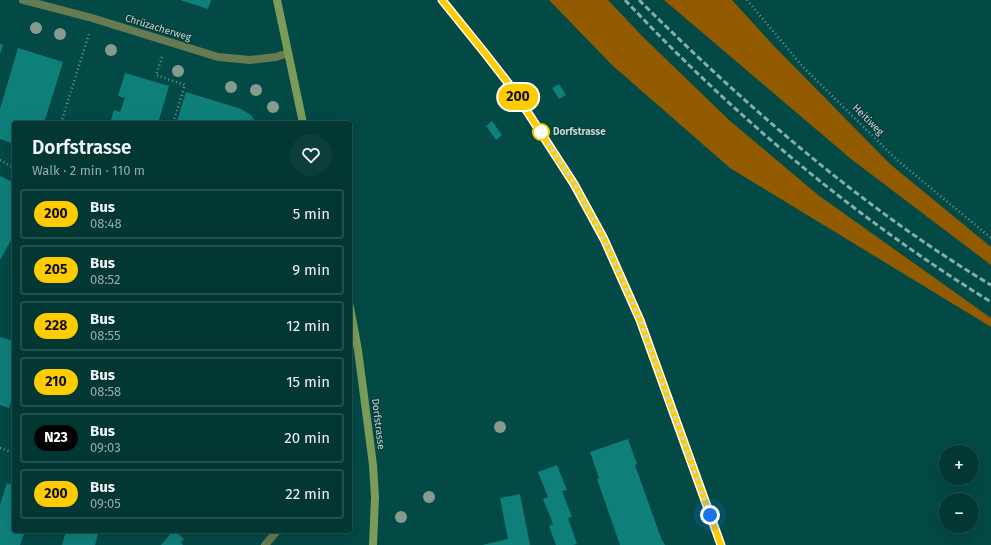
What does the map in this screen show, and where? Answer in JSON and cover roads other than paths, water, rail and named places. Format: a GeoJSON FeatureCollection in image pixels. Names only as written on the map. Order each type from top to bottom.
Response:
{"type":"FeatureCollection","features":[{"type":"Feature","properties":{"kind":"main road"},"geometry":{"type":"LineString","coordinates":[[277,0],[303,121]]}},
{"type":"Feature","properties":{"kind":"main road"},"geometry":{"type":"LineString","coordinates":[[442,0],[512,88],[574,184],[604,239],[640,320],[721,545]]}},
{"type":"Feature","properties":{"kind":"main road","name":"Dorfstrasse"},"geometry":{"type":"LineString","coordinates":[[352,318],[358,350],[373,465],[375,497],[373,545]]}},
{"type":"Feature","properties":{"kind":"street","name":"Chrüzacherweg"},"geometry":{"type":"LineString","coordinates":[[23,0],[92,18],[218,57],[250,60],[276,57],[288,53]]}},
{"type":"Feature","properties":{"kind":"street"},"geometry":{"type":"LineString","coordinates":[[265,545],[275,533]]}},
{"type":"Feature","properties":{"kind":"railway"},"geometry":{"type":"LineString","coordinates":[[625,0],[666,43],[709,84],[798,163],[892,236],[991,302]]}},
{"type":"Feature","properties":{"kind":"railway"},"geometry":{"type":"LineString","coordinates":[[639,0],[680,40],[763,116],[851,189],[943,255],[991,285]]}},
{"type":"Feature","properties":{"kind":"place","name":"Dorfstrasse"},"geometry":{"type":"Point","coordinates":[541,132]}}]}
